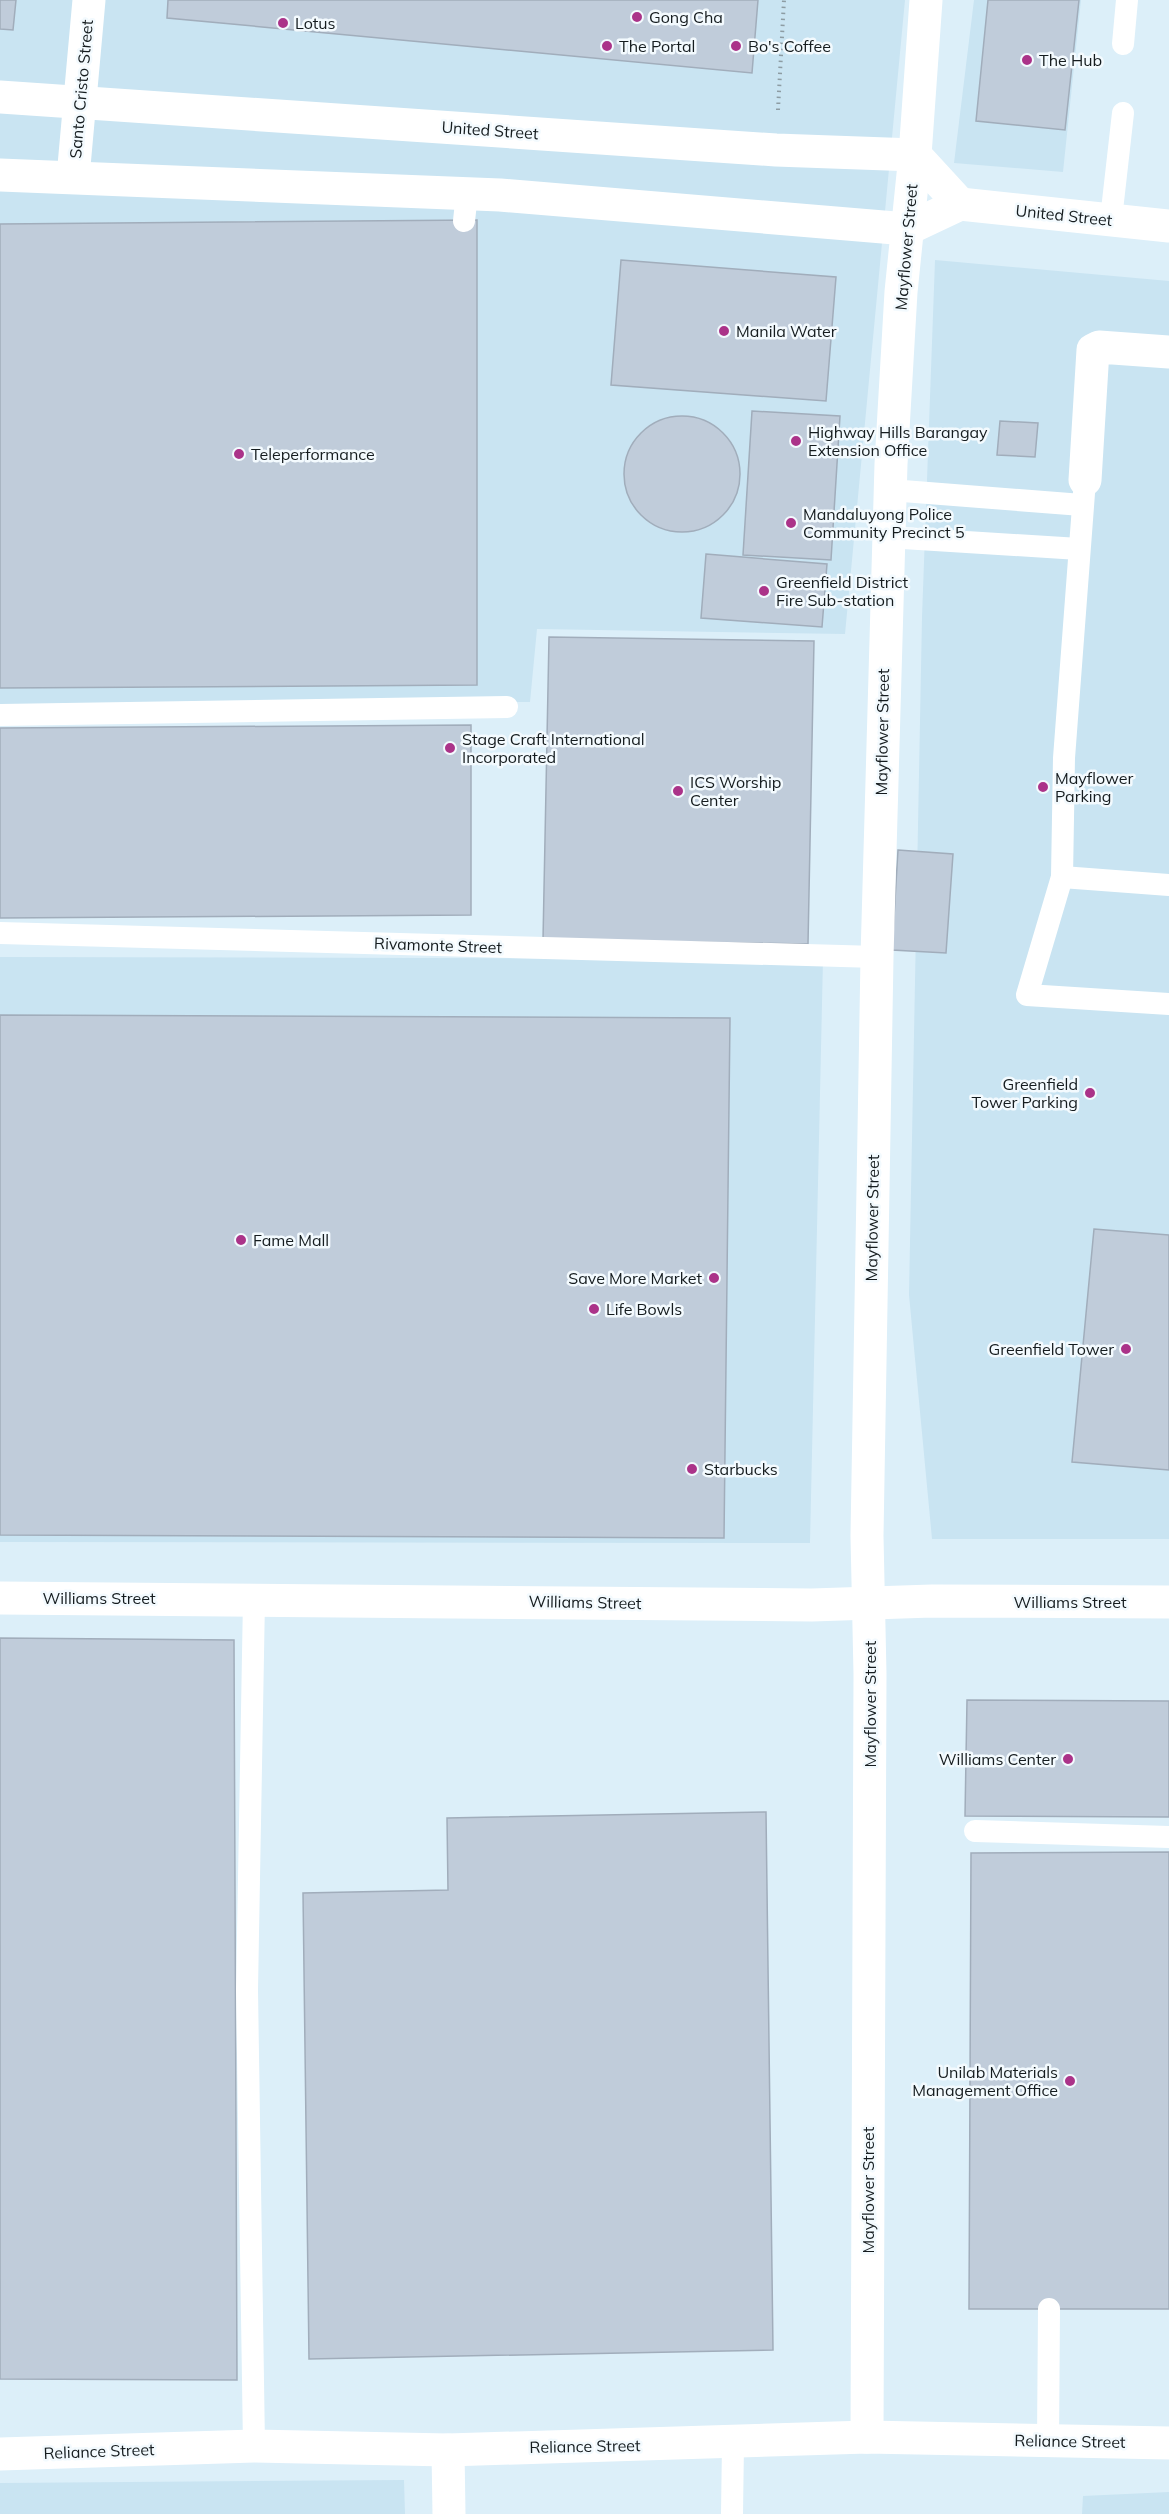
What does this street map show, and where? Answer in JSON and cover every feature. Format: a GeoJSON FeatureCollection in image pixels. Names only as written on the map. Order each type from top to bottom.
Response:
{"type":"FeatureCollection","features":[{"type":"Feature","properties":{"kind":"street","name":"Santo Cristo Street"},"geometry":{"type":"LineString","coordinates":[[72,177],[89,0]]}},
{"type":"Feature","properties":{"kind":"street","name":"Mayflower Street"},"geometry":{"type":"LineString","coordinates":[[867,2437],[870,1605],[867,1536],[887,537],[900,303],[915,155],[926,0]]}},
{"type":"Feature","properties":{"kind":"street","name":"United Street"},"geometry":{"type":"LineString","coordinates":[[0,97],[776,150],[915,155]]}},
{"type":"Feature","properties":{"kind":"street"},"geometry":{"type":"LineString","coordinates":[[0,175],[72,177],[465,207],[907,229],[960,204],[915,155]]}},
{"type":"Feature","properties":{"kind":"street","name":"United Street"},"geometry":{"type":"LineString","coordinates":[[960,204],[1169,226]]}},
{"type":"Feature","properties":{"kind":"street"},"geometry":{"type":"LineString","coordinates":[[1084,492],[1093,350],[1099,347],[1169,352]]}},
{"type":"Feature","properties":{"kind":"street","name":"Williams Street"},"geometry":{"type":"LineString","coordinates":[[0,1598],[870,1605],[932,1601],[1169,1602]]}},
{"type":"Feature","properties":{"kind":"street","name":"Reliance Street"},"geometry":{"type":"LineString","coordinates":[[0,2454],[254,2446],[448,2450],[733,2443],[867,2437],[1169,2443]]}},
{"type":"Feature","properties":{"kind":"street"},"geometry":{"type":"LineString","coordinates":[[448,2450],[449,2514]]}},
{"type":"Feature","properties":{"kind":"lane"},"geometry":{"type":"LineString","coordinates":[[1123,44],[1127,0]]}},
{"type":"Feature","properties":{"kind":"lane"},"geometry":{"type":"LineString","coordinates":[[1110,219],[1123,113]]}},
{"type":"Feature","properties":{"kind":"lane"},"geometry":{"type":"LineString","coordinates":[[890,490],[1084,492],[1064,758],[1062,877],[1027,995],[1169,1004]]}},
{"type":"Feature","properties":{"kind":"lane"},"geometry":{"type":"LineString","coordinates":[[887,537],[1079,549]]}},
{"type":"Feature","properties":{"kind":"lane"},"geometry":{"type":"LineString","coordinates":[[0,715],[507,707]]}},
{"type":"Feature","properties":{"kind":"lane"},"geometry":{"type":"LineString","coordinates":[[1062,877],[1169,885]]}},
{"type":"Feature","properties":{"kind":"lane","name":"Rivamonte Street"},"geometry":{"type":"LineString","coordinates":[[0,933],[877,957]]}},
{"type":"Feature","properties":{"kind":"lane"},"geometry":{"type":"LineString","coordinates":[[254,1599],[247,1990],[254,2446]]}},
{"type":"Feature","properties":{"kind":"lane"},"geometry":{"type":"LineString","coordinates":[[975,1831],[1169,1837]]}},
{"type":"Feature","properties":{"kind":"lane"},"geometry":{"type":"LineString","coordinates":[[1048,2309],[1048,2441]]}},
{"type":"Feature","properties":{"kind":"lane"},"geometry":{"type":"LineString","coordinates":[[732,2514],[733,2443]]}},
{"type":"Feature","properties":{"kind":"path"},"geometry":{"type":"LineString","coordinates":[[776,150],[784,0]]}},
{"type":"Feature","properties":{"kind":"shaded area"},"geometry":{"type":"Polygon","coordinates":[[[0,0],[905,0],[845,634],[537,629],[530,702],[0,705],[0,0]]]}},
{"type":"Feature","properties":{"kind":"shaded area","name":"The Hub"},"geometry":{"type":"Polygon","coordinates":[[[974,0],[1081,0],[1063,172],[954,163],[974,0]]]}},
{"type":"Feature","properties":{"kind":"shaded area"},"geometry":{"type":"Polygon","coordinates":[[[935,260],[1169,281],[1169,1539],[932,1539],[909,1295],[922,617],[935,260]]]}},
{"type":"Feature","properties":{"kind":"shaded area"},"geometry":{"type":"Polygon","coordinates":[[[0,957],[823,959],[810,1543],[0,1542],[0,957]]]}},
{"type":"Feature","properties":{"kind":"shaded area"},"geometry":{"type":"Polygon","coordinates":[[[404,2480],[405,2514],[0,2514],[0,2483],[404,2480]]]}},
{"type":"Feature","properties":{"kind":"shaded area"},"geometry":{"type":"Polygon","coordinates":[[[1169,2492],[1169,2514],[1082,2514],[1083,2496],[1169,2492]]]}},
{"type":"Feature","properties":{"kind":"building"},"geometry":{"type":"Polygon","coordinates":[[[0,0],[16,0],[13,30],[0,29],[0,0]]]}},
{"type":"Feature","properties":{"kind":"building","name":"The Portal"},"geometry":{"type":"Polygon","coordinates":[[[168,0],[758,0],[752,73],[167,18],[168,0]]]}},
{"type":"Feature","properties":{"kind":"building","name":"The Hub"},"geometry":{"type":"Polygon","coordinates":[[[988,0],[1079,0],[1065,130],[976,121],[988,0]]]}},
{"type":"Feature","properties":{"kind":"building","name":"Teleperformance"},"geometry":{"type":"Polygon","coordinates":[[[477,220],[477,685],[0,688],[0,224],[477,220]]]}},
{"type":"Feature","properties":{"kind":"building","name":"Manila Water"},"geometry":{"type":"Polygon","coordinates":[[[621,260],[836,277],[826,401],[611,385],[621,260]]]}},
{"type":"Feature","properties":{"kind":"building"},"geometry":{"type":"Polygon","coordinates":[[[752,411],[840,416],[831,560],[743,555],[752,411]]]}},
{"type":"Feature","properties":{"kind":"building"},"geometry":{"type":"Polygon","coordinates":[[[682,416],[704,421],[723,433],[735,452],[740,474],[735,496],[723,515],[704,527],[682,532],[660,527],[641,515],[629,496],[624,474],[629,452],[641,433],[660,421],[682,416]]]}},
{"type":"Feature","properties":{"kind":"building"},"geometry":{"type":"Polygon","coordinates":[[[1000,421],[1038,423],[1035,457],[997,455],[1000,421]]]}},
{"type":"Feature","properties":{"kind":"building","name":"Greenfield District Fire Sub-station"},"geometry":{"type":"Polygon","coordinates":[[[706,554],[827,564],[822,627],[701,618],[706,554]]]}},
{"type":"Feature","properties":{"kind":"building","name":"ICS Worship Center"},"geometry":{"type":"Polygon","coordinates":[[[549,637],[814,641],[808,944],[543,940],[549,637]]]}},
{"type":"Feature","properties":{"kind":"building"},"geometry":{"type":"Polygon","coordinates":[[[471,725],[471,915],[0,918],[0,728],[471,725]]]}},
{"type":"Feature","properties":{"kind":"building"},"geometry":{"type":"Polygon","coordinates":[[[898,850],[953,854],[946,953],[892,950],[898,850]]]}},
{"type":"Feature","properties":{"kind":"building"},"geometry":{"type":"Polygon","coordinates":[[[0,1015],[730,1018],[724,1538],[0,1535],[0,1015]]]}},
{"type":"Feature","properties":{"kind":"building","name":"Greenfield Tower"},"geometry":{"type":"Polygon","coordinates":[[[1094,1229],[1169,1235],[1169,1470],[1072,1462],[1094,1229]]]}},
{"type":"Feature","properties":{"kind":"building"},"geometry":{"type":"Polygon","coordinates":[[[0,1638],[234,1640],[237,2380],[0,2379],[0,1638]]]}},
{"type":"Feature","properties":{"kind":"building","name":"Williams Center"},"geometry":{"type":"Polygon","coordinates":[[[967,1700],[1169,1701],[1169,1817],[965,1816],[967,1700]]]}},
{"type":"Feature","properties":{"kind":"building"},"geometry":{"type":"Polygon","coordinates":[[[766,1812],[773,2350],[309,2359],[303,1893],[448,1890],[447,1818],[766,1812]]]}},
{"type":"Feature","properties":{"kind":"building","name":"Unilab Materials Management Office"},"geometry":{"type":"Polygon","coordinates":[[[1169,1852],[1169,2309],[969,2309],[971,1853],[1169,1852]]]}},
{"type":"Feature","properties":{"kind":"place","name":"Gong Cha"},"geometry":{"type":"Point","coordinates":[637,17]}},
{"type":"Feature","properties":{"kind":"place","name":"Lotus"},"geometry":{"type":"Point","coordinates":[283,23]}},
{"type":"Feature","properties":{"kind":"place","name":"The Portal"},"geometry":{"type":"Point","coordinates":[607,46]}},
{"type":"Feature","properties":{"kind":"place","name":"Bo's Coffee"},"geometry":{"type":"Point","coordinates":[736,46]}},
{"type":"Feature","properties":{"kind":"place","name":"The Hub"},"geometry":{"type":"Point","coordinates":[1027,60]}},
{"type":"Feature","properties":{"kind":"place","name":"Manila Water"},"geometry":{"type":"Point","coordinates":[724,331]}},
{"type":"Feature","properties":{"kind":"place","name":"Highway Hills Barangay Extension Office"},"geometry":{"type":"Point","coordinates":[796,441]}},
{"type":"Feature","properties":{"kind":"place","name":"Teleperformance"},"geometry":{"type":"Point","coordinates":[239,454]}},
{"type":"Feature","properties":{"kind":"place","name":"Mandaluyong Police Community Precinct 5"},"geometry":{"type":"Point","coordinates":[791,523]}},
{"type":"Feature","properties":{"kind":"place","name":"Greenfield District Fire Sub-station"},"geometry":{"type":"Point","coordinates":[764,591]}},
{"type":"Feature","properties":{"kind":"place","name":"Stage Craft International Incorporated"},"geometry":{"type":"Point","coordinates":[450,748]}},
{"type":"Feature","properties":{"kind":"place","name":"Mayflower Parking"},"geometry":{"type":"Point","coordinates":[1043,787]}},
{"type":"Feature","properties":{"kind":"place","name":"ICS Worship Center"},"geometry":{"type":"Point","coordinates":[678,791]}},
{"type":"Feature","properties":{"kind":"place","name":"Greenfield Tower Parking"},"geometry":{"type":"Point","coordinates":[1090,1093]}},
{"type":"Feature","properties":{"kind":"place","name":"Fame Mall"},"geometry":{"type":"Point","coordinates":[241,1240]}},
{"type":"Feature","properties":{"kind":"place","name":"Save More Market"},"geometry":{"type":"Point","coordinates":[714,1278]}},
{"type":"Feature","properties":{"kind":"place","name":"Life Bowls"},"geometry":{"type":"Point","coordinates":[594,1309]}},
{"type":"Feature","properties":{"kind":"place","name":"Greenfield Tower"},"geometry":{"type":"Point","coordinates":[1126,1349]}},
{"type":"Feature","properties":{"kind":"place","name":"Starbucks"},"geometry":{"type":"Point","coordinates":[692,1469]}},
{"type":"Feature","properties":{"kind":"place","name":"Williams Center"},"geometry":{"type":"Point","coordinates":[1068,1759]}},
{"type":"Feature","properties":{"kind":"place","name":"Unilab Materials Management Office"},"geometry":{"type":"Point","coordinates":[1070,2081]}}]}
